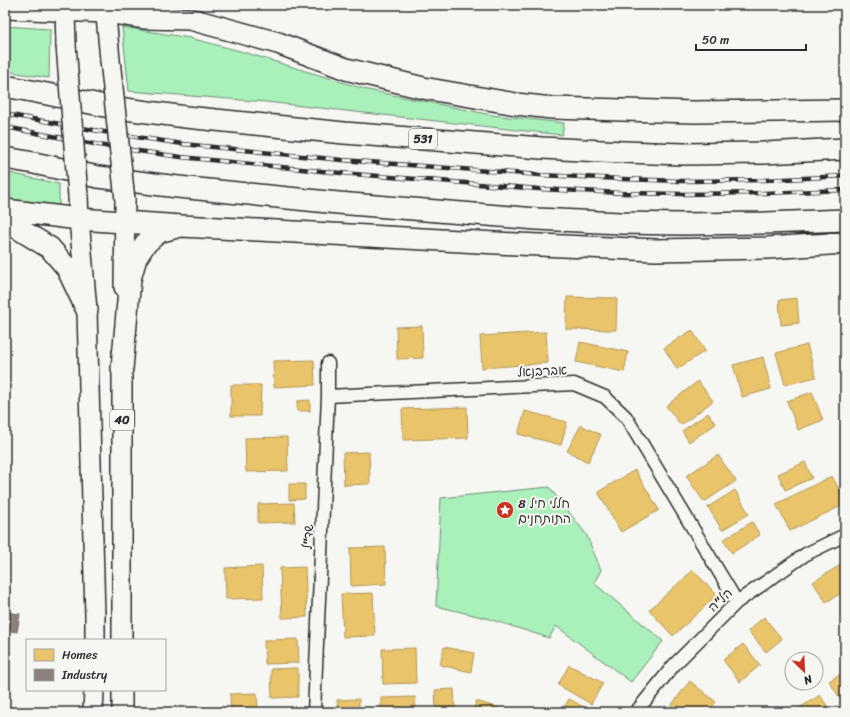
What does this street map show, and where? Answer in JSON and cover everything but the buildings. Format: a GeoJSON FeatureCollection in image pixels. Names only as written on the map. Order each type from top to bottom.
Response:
{"type":"FeatureCollection","features":[{"type":"Feature","properties":{"kind":"highway"},"geometry":{"type":"LineString","coordinates":[[155,5],[190,19],[278,43],[346,69],[423,88],[516,104],[552,108],[694,112],[845,110]]}},
{"type":"Feature","properties":{"kind":"highway"},"geometry":{"type":"LineString","coordinates":[[64,7],[78,196],[78,219],[86,310],[95,639]]}},
{"type":"Feature","properties":{"kind":"highway"},"geometry":{"type":"LineString","coordinates":[[5,8],[106,8],[144,18],[190,19]]}},
{"type":"Feature","properties":{"kind":"highway","name":"40"},"geometry":{"type":"LineString","coordinates":[[106,8],[125,200],[122,369],[122,639]]}},
{"type":"Feature","properties":{"kind":"highway","name":"531"},"geometry":{"type":"LineString","coordinates":[[5,86],[110,107],[186,117],[344,133],[542,148],[683,154],[764,153],[845,149]]}},
{"type":"Feature","properties":{"kind":"highway"},"geometry":{"type":"LineString","coordinates":[[5,158],[98,177],[178,187],[338,203],[537,218],[682,224],[845,220]]}},
{"type":"Feature","properties":{"kind":"highway"},"geometry":{"type":"LineString","coordinates":[[5,210],[78,219],[182,226],[509,244],[656,250],[767,248],[845,243]]}},
{"type":"Feature","properties":{"kind":"highway"},"geometry":{"type":"LineString","coordinates":[[5,221],[50,248],[67,268],[86,310]]}},
{"type":"Feature","properties":{"kind":"highway"},"geometry":{"type":"LineString","coordinates":[[122,369],[130,279],[136,258],[145,244],[160,232],[182,226]]}},
{"type":"Feature","properties":{"kind":"highway"},"geometry":{"type":"LineString","coordinates":[[94,691],[94,712]]}},
{"type":"Feature","properties":{"kind":"highway"},"geometry":{"type":"LineString","coordinates":[[122,691],[122,712]]}},
{"type":"Feature","properties":{"kind":"street","name":"שד\"ל"},"geometry":{"type":"LineString","coordinates":[[314,712],[328,396],[328,363]]}},
{"type":"Feature","properties":{"kind":"street","name":"אברבנאל"},"geometry":{"type":"LineString","coordinates":[[328,396],[574,384],[605,397],[626,416],[737,602]]}},
{"type":"Feature","properties":{"kind":"street","name":"הל\"ה"},"geometry":{"type":"LineString","coordinates":[[636,712],[674,665],[737,602],[806,554],[845,535]]}},
{"type":"Feature","properties":{"kind":"green space"},"geometry":{"type":"Polygon","coordinates":[[[5,26],[50,29],[49,78],[5,71],[5,26]]]}},
{"type":"Feature","properties":{"kind":"green space"},"geometry":{"type":"Polygon","coordinates":[[[122,27],[190,38],[240,51],[368,90],[492,115],[564,123],[562,135],[266,102],[129,91],[122,27]]]}},
{"type":"Feature","properties":{"kind":"green space"},"geometry":{"type":"Polygon","coordinates":[[[5,172],[59,184],[59,207],[5,199],[5,172]]]}},
{"type":"Feature","properties":{"kind":"green space"},"geometry":{"type":"Polygon","coordinates":[[[549,487],[586,534],[601,570],[594,583],[663,641],[631,682],[556,626],[549,638],[486,618],[436,606],[441,498],[549,487]]]}},
{"type":"Feature","properties":{"kind":"railway"},"geometry":{"type":"LineString","coordinates":[[5,114],[110,133],[183,144],[342,160],[540,175],[682,181],[765,180],[845,176]]}},
{"type":"Feature","properties":{"kind":"railway"},"geometry":{"type":"LineString","coordinates":[[5,127],[110,147],[181,157],[341,173],[539,189],[682,194],[845,190]]}},
{"type":"Feature","properties":{"kind":"place","name":"8 חללי חיל התותחנים"},"geometry":{"type":"Point","coordinates":[505,510]}}]}
